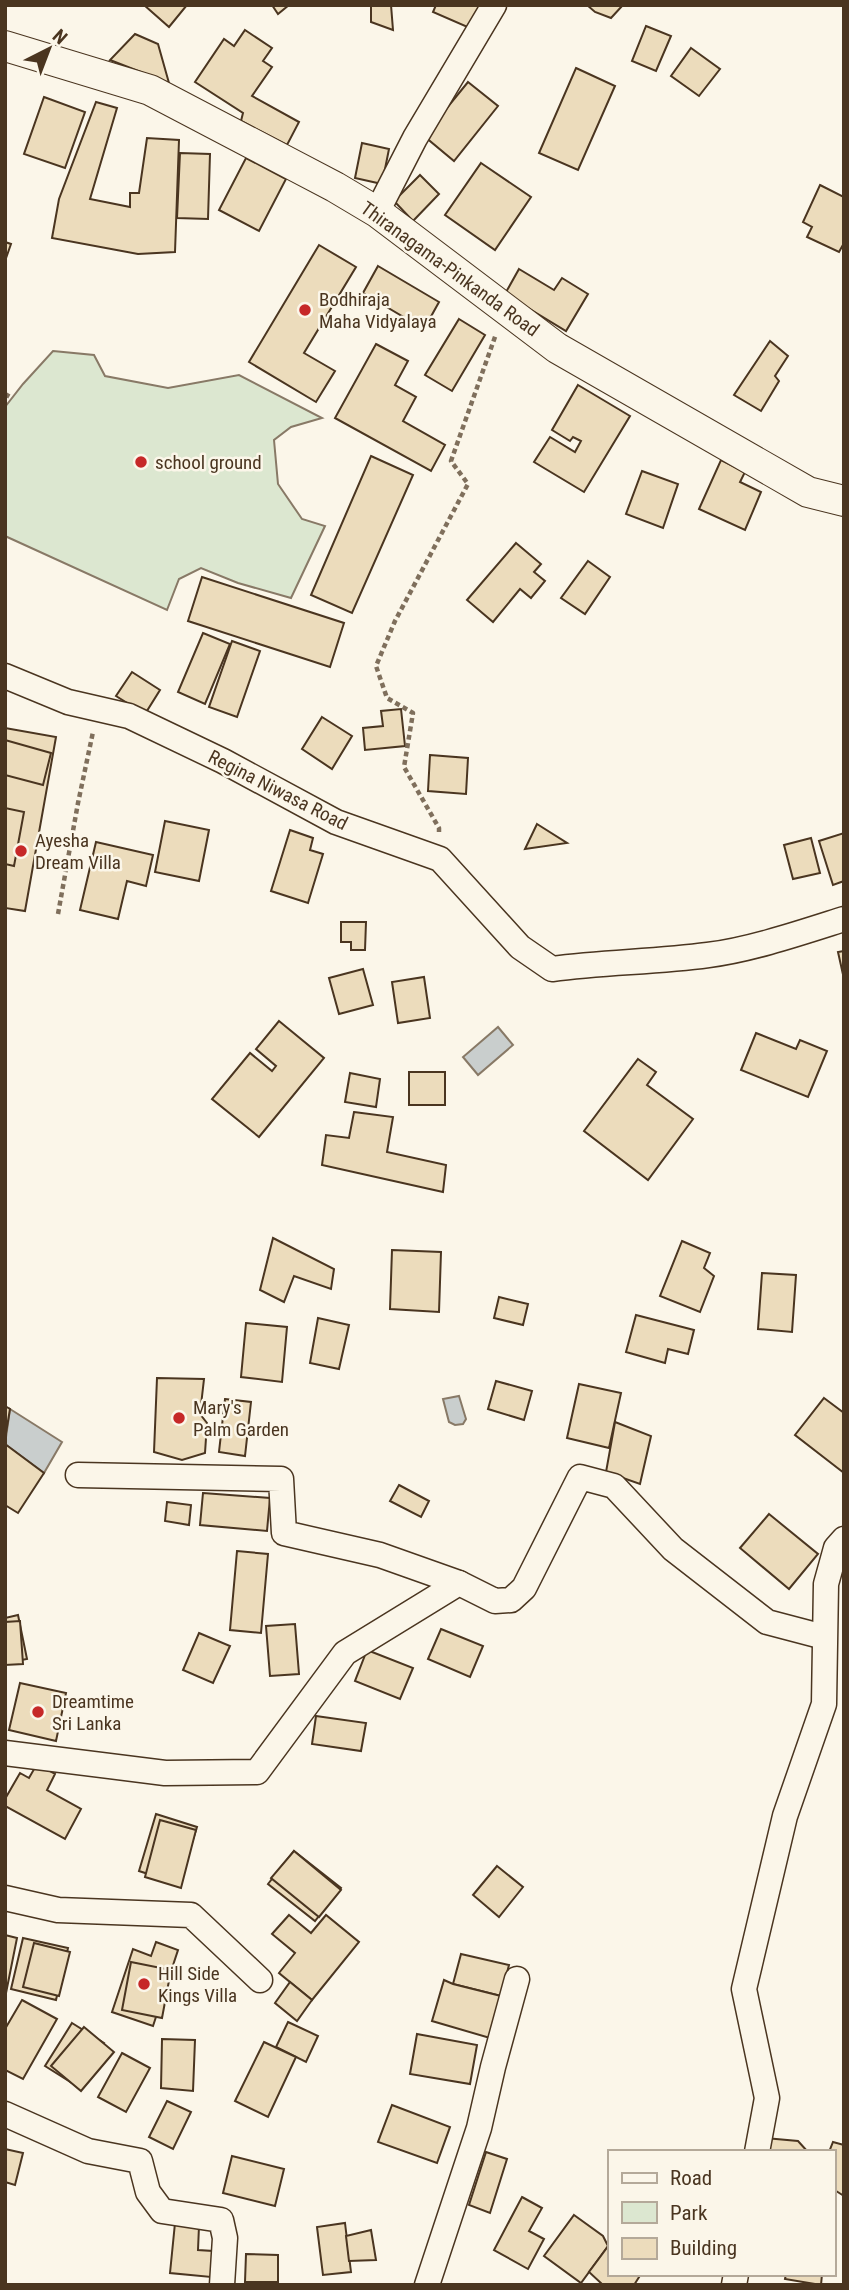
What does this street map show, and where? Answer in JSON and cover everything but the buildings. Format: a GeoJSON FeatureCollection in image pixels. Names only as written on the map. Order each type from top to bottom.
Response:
{"type":"FeatureCollection","features":[{"type":"Feature","properties":{"kind":"street"},"geometry":{"type":"LineString","coordinates":[[377,212],[415,138],[494,5]]}},
{"type":"Feature","properties":{"kind":"street","name":"Thiranagama-Pinkanda Road"},"geometry":{"type":"LineString","coordinates":[[5,46],[150,90],[335,187],[377,212],[557,348],[808,492],[844,501]]}},
{"type":"Feature","properties":{"kind":"street","name":"Regina Niwasa Road"},"geometry":{"type":"LineString","coordinates":[[5,676],[68,702],[129,716],[223,761],[335,822],[440,859],[520,947],[552,969],[601,962],[710,955],[844,919]]}},
{"type":"Feature","properties":{"kind":"street"},"geometry":{"type":"LineString","coordinates":[[78,1475],[281,1479],[284,1533],[380,1555],[459,1583],[495,1601],[511,1600],[524,1588],[580,1477],[614,1486],[673,1549],[767,1622],[824,1637]]}},
{"type":"Feature","properties":{"kind":"street"},"geometry":{"type":"LineString","coordinates":[[757,2150],[767,2098],[744,1989],[785,1815],[824,1704],[826,1584],[841,1547]]}},
{"type":"Feature","properties":{"kind":"street"},"geometry":{"type":"LineString","coordinates":[[5,1754],[165,1773],[257,1772],[345,1653],[459,1583]]}},
{"type":"Feature","properties":{"kind":"street"},"geometry":{"type":"LineString","coordinates":[[5,1898],[58,1910],[191,1915],[260,1980]]}},
{"type":"Feature","properties":{"kind":"street"},"geometry":{"type":"LineString","coordinates":[[427,2285],[479,2128],[517,1979]]}},
{"type":"Feature","properties":{"kind":"street"},"geometry":{"type":"LineString","coordinates":[[5,2114],[88,2151],[140,2161],[148,2192],[162,2211],[221,2220],[225,2238],[226,2281]]}},
{"type":"Feature","properties":{"kind":"path"},"geometry":{"type":"LineString","coordinates":[[440,859],[439,828],[404,767],[413,713],[387,698],[376,666],[395,621],[468,484],[451,461],[505,310]]}},
{"type":"Feature","properties":{"kind":"path"},"geometry":{"type":"LineString","coordinates":[[5,394],[12,398]]}},
{"type":"Feature","properties":{"kind":"path"},"geometry":{"type":"LineString","coordinates":[[58,914],[94,732],[129,716]]}},
{"type":"Feature","properties":{"kind":"green space","name":"school ground"},"geometry":{"type":"Polygon","coordinates":[[[53,351],[94,355],[105,376],[168,388],[239,375],[322,418],[291,427],[274,440],[278,484],[302,519],[325,526],[291,598],[238,583],[201,568],[179,579],[167,610],[5,536],[5,407],[53,351]]]}},
{"type":"Feature","properties":{"kind":"shaded area"},"geometry":{"type":"Polygon","coordinates":[[[498,1027],[513,1045],[478,1075],[463,1057],[498,1027]]]}},
{"type":"Feature","properties":{"kind":"shaded area"},"geometry":{"type":"Polygon","coordinates":[[[459,1396],[466,1419],[463,1424],[455,1425],[449,1422],[443,1399],[459,1396]]]}},
{"type":"Feature","properties":{"kind":"shaded area"},"geometry":{"type":"Polygon","coordinates":[[[10,1409],[62,1442],[44,1473],[5,1444],[10,1409]]]}},
{"type":"Feature","properties":{"kind":"place","name":"Bodhiraja Maha Vidyalaya"},"geometry":{"type":"Point","coordinates":[305,310]}},
{"type":"Feature","properties":{"kind":"place","name":"school ground"},"geometry":{"type":"Point","coordinates":[141,462]}},
{"type":"Feature","properties":{"kind":"place","name":"Ayesha Dream Villa"},"geometry":{"type":"Point","coordinates":[21,851]}},
{"type":"Feature","properties":{"kind":"place","name":"Mary's Palm Garden"},"geometry":{"type":"Point","coordinates":[179,1418]}},
{"type":"Feature","properties":{"kind":"place","name":"Dreamtime Sri Lanka"},"geometry":{"type":"Point","coordinates":[38,1712]}},
{"type":"Feature","properties":{"kind":"place","name":"Hill Side Kings Villa"},"geometry":{"type":"Point","coordinates":[144,1984]}}]}
